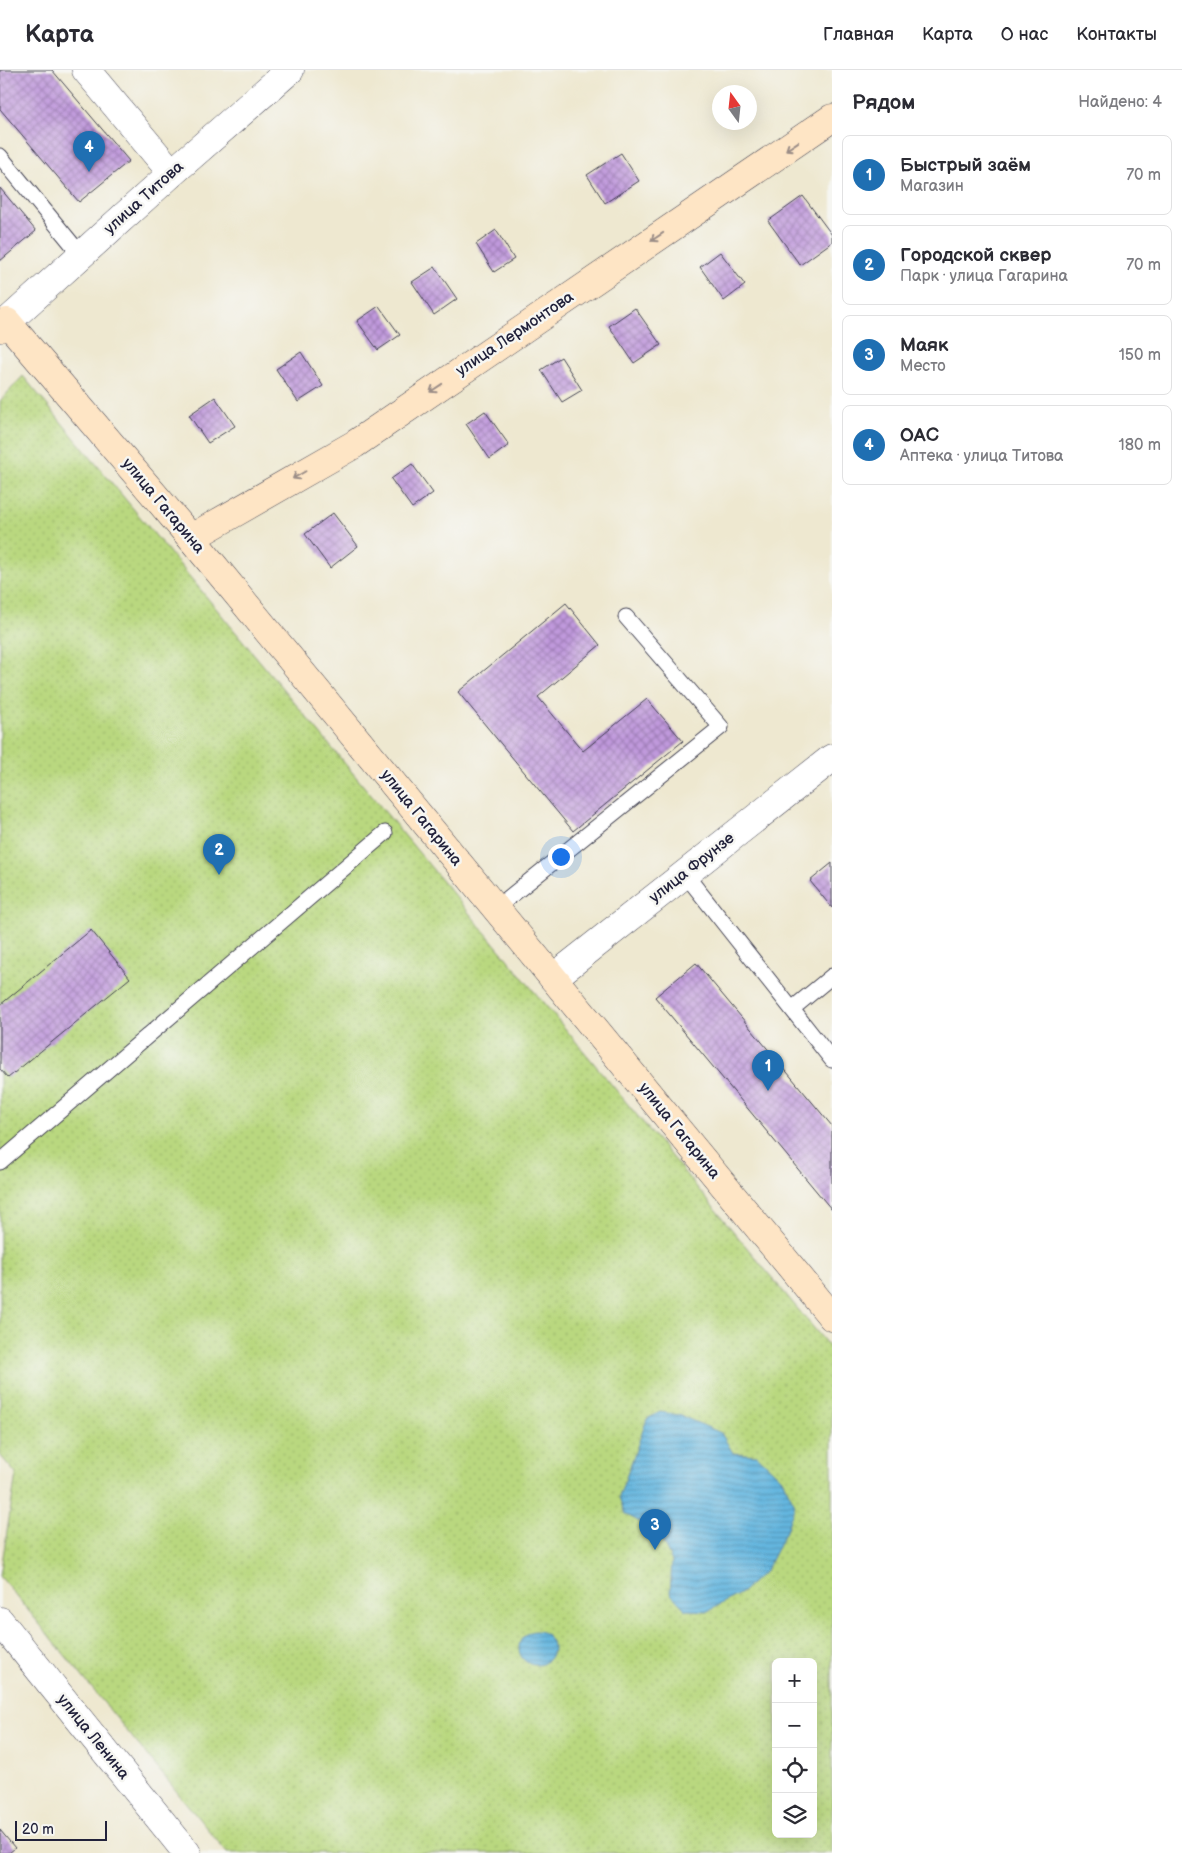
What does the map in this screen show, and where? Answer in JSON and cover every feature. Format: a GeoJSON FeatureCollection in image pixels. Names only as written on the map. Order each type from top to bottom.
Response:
{"type":"FeatureCollection","features":[{"type":"Feature","properties":{"kind":"main road","name":"улица Лермонтова"},"geometry":{"type":"LineString","coordinates":[[191,538],[354,444],[832,118]]}},
{"type":"Feature","properties":{"kind":"main road","name":"улица Гагарина"},"geometry":{"type":"LineString","coordinates":[[4,325],[191,538],[832,1317]]}},
{"type":"Feature","properties":{"kind":"street"},"geometry":{"type":"LineString","coordinates":[[86,70],[172,173]]}},
{"type":"Feature","properties":{"kind":"street","name":"улица Титова"},"geometry":{"type":"LineString","coordinates":[[4,325],[81,254],[290,70]]}},
{"type":"Feature","properties":{"kind":"street","name":"улица Фрунзе"},"geometry":{"type":"LineString","coordinates":[[553,978],[832,758]]}},
{"type":"Feature","properties":{"kind":"street","name":"улица Ленина"},"geometry":{"type":"LineString","coordinates":[[0,1621],[187,1853]]}},
{"type":"Feature","properties":{"kind":"lane"},"geometry":{"type":"LineString","coordinates":[[0,156],[81,254]]}},
{"type":"Feature","properties":{"kind":"lane"},"geometry":{"type":"LineString","coordinates":[[496,908],[720,727],[626,616]]}},
{"type":"Feature","properties":{"kind":"lane"},"geometry":{"type":"LineString","coordinates":[[0,1162],[385,833]]}},
{"type":"Feature","properties":{"kind":"lane"},"geometry":{"type":"LineString","coordinates":[[685,874],[832,1060]]}},
{"type":"Feature","properties":{"kind":"lane"},"geometry":{"type":"LineString","coordinates":[[792,1009],[832,976]]}},
{"type":"Feature","properties":{"kind":"green space"},"geometry":{"type":"Polygon","coordinates":[[[23,376],[832,1350],[832,1853],[227,1853],[0,1576],[16,1474],[0,1455],[0,401],[23,376]]]}},
{"type":"Feature","properties":{"kind":"water"},"geometry":{"type":"Polygon","coordinates":[[[660,1412],[679,1415],[721,1433],[733,1453],[757,1455],[782,1479],[795,1505],[786,1531],[766,1570],[741,1593],[708,1611],[686,1610],[670,1593],[672,1561],[657,1531],[625,1514],[619,1497],[647,1419],[660,1412]]]}},
{"type":"Feature","properties":{"kind":"water"},"geometry":{"type":"Polygon","coordinates":[[[536,1631],[543,1632],[548,1636],[552,1641],[552,1655],[548,1660],[543,1664],[536,1665],[529,1664],[524,1660],[520,1655],[519,1648],[520,1641],[524,1636],[529,1632],[536,1631]]]}},
{"type":"Feature","properties":{"kind":"building"},"geometry":{"type":"Polygon","coordinates":[[[0,70],[52,70],[129,161],[79,202],[0,109],[0,70]]]}},
{"type":"Feature","properties":{"kind":"building"},"geometry":{"type":"Polygon","coordinates":[[[621,153],[639,181],[605,203],[587,175],[621,153]]]}},
{"type":"Feature","properties":{"kind":"building"},"geometry":{"type":"Polygon","coordinates":[[[0,188],[36,231],[0,261],[0,188]]]}},
{"type":"Feature","properties":{"kind":"building"},"geometry":{"type":"Polygon","coordinates":[[[803,196],[832,235],[832,242],[800,265],[768,221],[803,196]]]}},
{"type":"Feature","properties":{"kind":"building"},"geometry":{"type":"Polygon","coordinates":[[[496,230],[514,259],[494,272],[476,244],[496,230]]]}},
{"type":"Feature","properties":{"kind":"building"},"geometry":{"type":"Polygon","coordinates":[[[720,252],[745,285],[724,301],[700,267],[720,252]]]}},
{"type":"Feature","properties":{"kind":"building"},"geometry":{"type":"Polygon","coordinates":[[[435,267],[457,299],[434,315],[412,282],[435,267]]]}},
{"type":"Feature","properties":{"kind":"building"},"geometry":{"type":"Polygon","coordinates":[[[379,306],[400,335],[378,350],[357,321],[379,306]]]}},
{"type":"Feature","properties":{"kind":"building"},"geometry":{"type":"Polygon","coordinates":[[[635,308],[661,345],[634,363],[609,326],[635,308]]]}},
{"type":"Feature","properties":{"kind":"building"},"geometry":{"type":"Polygon","coordinates":[[[301,352],[323,386],[298,402],[276,369],[301,352]]]}},
{"type":"Feature","properties":{"kind":"building"},"geometry":{"type":"Polygon","coordinates":[[[561,357],[582,390],[562,402],[541,370],[561,357]]]}},
{"type":"Feature","properties":{"kind":"building"},"geometry":{"type":"Polygon","coordinates":[[[215,397],[235,426],[208,443],[189,415],[215,397]]]}},
{"type":"Feature","properties":{"kind":"building"},"geometry":{"type":"Polygon","coordinates":[[[485,411],[509,445],[490,459],[466,424],[485,411]]]}},
{"type":"Feature","properties":{"kind":"building"},"geometry":{"type":"Polygon","coordinates":[[[412,464],[433,493],[412,508],[391,479],[412,464]]]}},
{"type":"Feature","properties":{"kind":"building"},"geometry":{"type":"Polygon","coordinates":[[[333,513],[358,546],[330,568],[305,534],[333,513]]]}},
{"type":"Feature","properties":{"kind":"building"},"geometry":{"type":"Polygon","coordinates":[[[566,603],[600,645],[538,697],[583,751],[647,699],[683,741],[573,831],[458,692],[566,603]]]}},
{"type":"Feature","properties":{"kind":"building"},"geometry":{"type":"Polygon","coordinates":[[[832,863],[832,908],[810,881],[832,863]]]}},
{"type":"Feature","properties":{"kind":"building"},"geometry":{"type":"Polygon","coordinates":[[[91,930],[130,978],[8,1078],[0,1069],[0,1005],[91,930]]]}},
{"type":"Feature","properties":{"kind":"building"},"geometry":{"type":"Polygon","coordinates":[[[696,963],[832,1126],[832,1210],[655,997],[696,963]]]}},
{"type":"Feature","properties":{"kind":"building"},"geometry":{"type":"Polygon","coordinates":[[[0,1830],[15,1848],[9,1853],[0,1853],[0,1830]]]}},
{"type":"Feature","properties":{"kind":"place","name":"ОАС"},"geometry":{"type":"Point","coordinates":[89,172]}},
{"type":"Feature","properties":{"kind":"place","name":"Городской сквер"},"geometry":{"type":"Point","coordinates":[219,875]}},
{"type":"Feature","properties":{"kind":"place","name":"Быстрый заём"},"geometry":{"type":"Point","coordinates":[768,1091]}},
{"type":"Feature","properties":{"kind":"place","name":"Маяк"},"geometry":{"type":"Point","coordinates":[655,1550]}}]}
